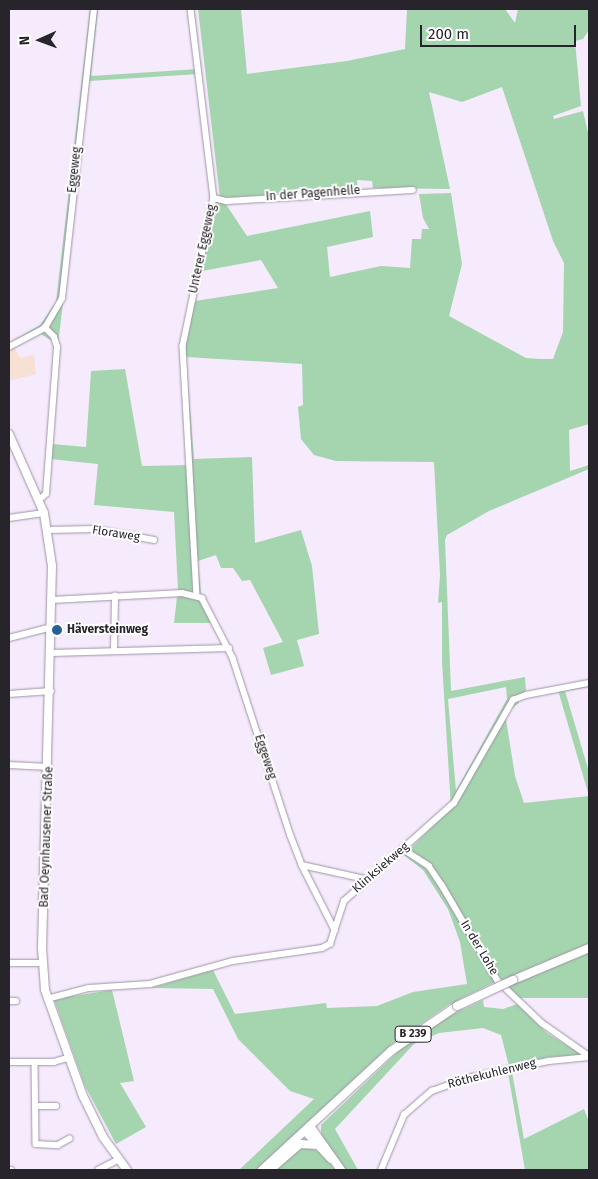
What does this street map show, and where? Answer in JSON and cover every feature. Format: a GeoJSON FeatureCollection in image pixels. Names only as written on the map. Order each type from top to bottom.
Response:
{"type":"FeatureCollection","features":[{"type":"Feature","properties":{"kind":"main road","name":"Bad Oeynhausener Straße"},"geometry":{"type":"LineString","coordinates":[[9,434],[39,500],[48,530],[52,627],[42,963],[47,999],[68,1058],[95,1122],[118,1160],[127,1170]]}},
{"type":"Feature","properties":{"kind":"main road","name":"B 239"},"geometry":{"type":"LineString","coordinates":[[262,1170],[397,1046],[457,1006],[589,948]]}},
{"type":"Feature","properties":{"kind":"main road"},"geometry":{"type":"LineString","coordinates":[[307,1129],[318,1145],[341,1170]]}},
{"type":"Feature","properties":{"kind":"main road"},"geometry":{"type":"LineString","coordinates":[[307,1129],[341,1170]]}},
{"type":"Feature","properties":{"kind":"main road"},"geometry":{"type":"LineString","coordinates":[[270,1170],[300,1144],[318,1145]]}},
{"type":"Feature","properties":{"kind":"street","name":"Eggeweg"},"geometry":{"type":"LineString","coordinates":[[46,328],[62,299],[94,9]]}},
{"type":"Feature","properties":{"kind":"street","name":"Unterer Eggeweg"},"geometry":{"type":"LineString","coordinates":[[191,9],[214,198],[183,346],[190,429],[197,595]]}},
{"type":"Feature","properties":{"kind":"street","name":"In der Pagenhelle"},"geometry":{"type":"LineString","coordinates":[[214,198],[226,201],[413,190]]}},
{"type":"Feature","properties":{"kind":"street"},"geometry":{"type":"LineString","coordinates":[[9,347],[46,328],[57,347],[46,494],[39,500]]}},
{"type":"Feature","properties":{"kind":"street"},"geometry":{"type":"LineString","coordinates":[[9,511],[11,517],[44,513]]}},
{"type":"Feature","properties":{"kind":"street","name":"Floraweg"},"geometry":{"type":"LineString","coordinates":[[48,530],[93,529],[154,540]]}},
{"type":"Feature","properties":{"kind":"street","name":"Eggeweg"},"geometry":{"type":"LineString","coordinates":[[197,595],[229,648],[302,865],[335,930]]}},
{"type":"Feature","properties":{"kind":"street"},"geometry":{"type":"LineString","coordinates":[[52,600],[115,596],[197,595]]}},
{"type":"Feature","properties":{"kind":"street"},"geometry":{"type":"LineString","coordinates":[[114,649],[115,596]]}},
{"type":"Feature","properties":{"kind":"street"},"geometry":{"type":"LineString","coordinates":[[9,638],[52,627]]}},
{"type":"Feature","properties":{"kind":"street"},"geometry":{"type":"LineString","coordinates":[[51,653],[114,649],[229,648]]}},
{"type":"Feature","properties":{"kind":"street","name":"Klinksiekweg"},"geometry":{"type":"LineString","coordinates":[[47,999],[89,988],[150,984],[234,961],[322,948],[330,944],[344,901],[365,879],[403,849],[454,802],[464,789],[513,700],[526,695],[589,683]]}},
{"type":"Feature","properties":{"kind":"street"},"geometry":{"type":"LineString","coordinates":[[9,694],[51,691]]}},
{"type":"Feature","properties":{"kind":"street"},"geometry":{"type":"LineString","coordinates":[[9,765],[49,767]]}},
{"type":"Feature","properties":{"kind":"street","name":"In der Lohe"},"geometry":{"type":"LineString","coordinates":[[403,849],[429,866],[498,981],[542,1023],[589,1056]]}},
{"type":"Feature","properties":{"kind":"street"},"geometry":{"type":"LineString","coordinates":[[302,865],[365,879]]}},
{"type":"Feature","properties":{"kind":"street"},"geometry":{"type":"LineString","coordinates":[[9,963],[42,963]]}},
{"type":"Feature","properties":{"kind":"street"},"geometry":{"type":"LineString","coordinates":[[9,1001],[16,1001]]}},
{"type":"Feature","properties":{"kind":"street","name":"Röthekuhlenweg"},"geometry":{"type":"LineString","coordinates":[[381,1170],[404,1114],[432,1091],[468,1078],[549,1061],[589,1056]]}},
{"type":"Feature","properties":{"kind":"street"},"geometry":{"type":"LineString","coordinates":[[9,1062],[35,1062],[68,1058]]}},
{"type":"Feature","properties":{"kind":"street"},"geometry":{"type":"LineString","coordinates":[[35,1062],[36,1144],[58,1145],[69,1139]]}},
{"type":"Feature","properties":{"kind":"street"},"geometry":{"type":"LineString","coordinates":[[36,1106],[56,1106]]}},
{"type":"Feature","properties":{"kind":"street"},"geometry":{"type":"LineString","coordinates":[[98,1170],[118,1160]]}},
{"type":"Feature","properties":{"kind":"shaded area"},"geometry":{"type":"Polygon","coordinates":[[[14,347],[20,358],[34,355],[36,374],[9,381],[9,350],[14,347]]]}},
{"type":"Feature","properties":{"kind":"green space"},"geometry":{"type":"Polygon","coordinates":[[[90,9],[98,9],[91,76],[198,69],[188,9],[194,9],[216,201],[225,203],[247,236],[370,211],[373,237],[327,247],[330,277],[381,266],[410,268],[412,239],[421,239],[422,229],[429,229],[423,218],[419,194],[451,193],[462,264],[449,316],[526,358],[553,359],[563,332],[564,263],[553,241],[502,87],[462,102],[429,92],[450,189],[373,188],[372,181],[357,180],[358,189],[220,198],[198,9],[241,9],[247,74],[347,61],[405,49],[407,9],[505,9],[515,23],[518,9],[589,9],[589,30],[583,39],[575,41],[581,106],[553,116],[554,119],[583,111],[589,137],[589,424],[569,430],[570,471],[589,465],[589,469],[489,511],[447,535],[445,540],[451,691],[525,677],[526,693],[518,697],[519,703],[505,713],[515,776],[524,803],[589,796],[589,998],[518,998],[494,970],[489,972],[495,982],[448,1005],[392,1044],[256,1170],[239,1170],[314,1099],[290,1091],[238,1039],[213,989],[151,988],[213,970],[235,1014],[326,1003],[327,1008],[377,1006],[413,992],[467,984],[460,942],[448,909],[423,870],[404,855],[451,808],[442,662],[442,602],[438,603],[440,575],[434,462],[336,461],[314,455],[301,439],[298,407],[303,405],[302,364],[186,357],[194,459],[252,457],[255,543],[301,530],[312,566],[319,634],[297,640],[304,666],[271,675],[263,648],[283,642],[250,580],[242,581],[233,568],[221,568],[216,555],[198,561],[201,593],[178,590],[174,512],[94,505],[98,464],[50,459],[52,444],[86,447],[91,371],[125,369],[142,466],[189,465],[181,355],[210,200],[199,74],[89,81],[58,345],[41,334],[9,350],[9,343],[40,325],[56,302],[90,9]],[[261,260],[202,271],[195,301],[278,288],[261,260]],[[506,687],[448,699],[456,791],[507,699],[506,687]]]}},
{"type":"Feature","properties":{"kind":"green space"},"geometry":{"type":"Polygon","coordinates":[[[182,595],[199,598],[214,623],[174,623],[177,597],[182,595]]]}},
{"type":"Feature","properties":{"kind":"green space"},"geometry":{"type":"Polygon","coordinates":[[[589,681],[589,687],[565,691],[589,772],[589,796],[557,687],[589,681]]]}},
{"type":"Feature","properties":{"kind":"green space"},"geometry":{"type":"Polygon","coordinates":[[[112,990],[134,1081],[120,1083],[146,1127],[116,1144],[85,1086],[54,999],[112,990]]]}},
{"type":"Feature","properties":{"kind":"green space"},"geometry":{"type":"Polygon","coordinates":[[[483,1000],[484,1007],[503,1009],[517,1004],[547,1033],[582,1055],[549,1057],[509,1066],[501,1035],[483,1028],[439,1033],[414,1044],[335,1129],[358,1170],[345,1170],[321,1135],[321,1125],[405,1045],[445,1018],[483,1000]]]}},
{"type":"Feature","properties":{"kind":"green space"},"geometry":{"type":"Polygon","coordinates":[[[512,1072],[524,1139],[584,1109],[589,1122],[589,1170],[525,1170],[508,1073],[512,1072]]]}},
{"type":"Feature","properties":{"kind":"green space"},"geometry":{"type":"Polygon","coordinates":[[[306,1146],[322,1153],[335,1170],[273,1170],[297,1149],[306,1146]]]}},
{"type":"Feature","properties":{"kind":"place","name":"Häversteinweg"},"geometry":{"type":"Point","coordinates":[57,630]}}]}
